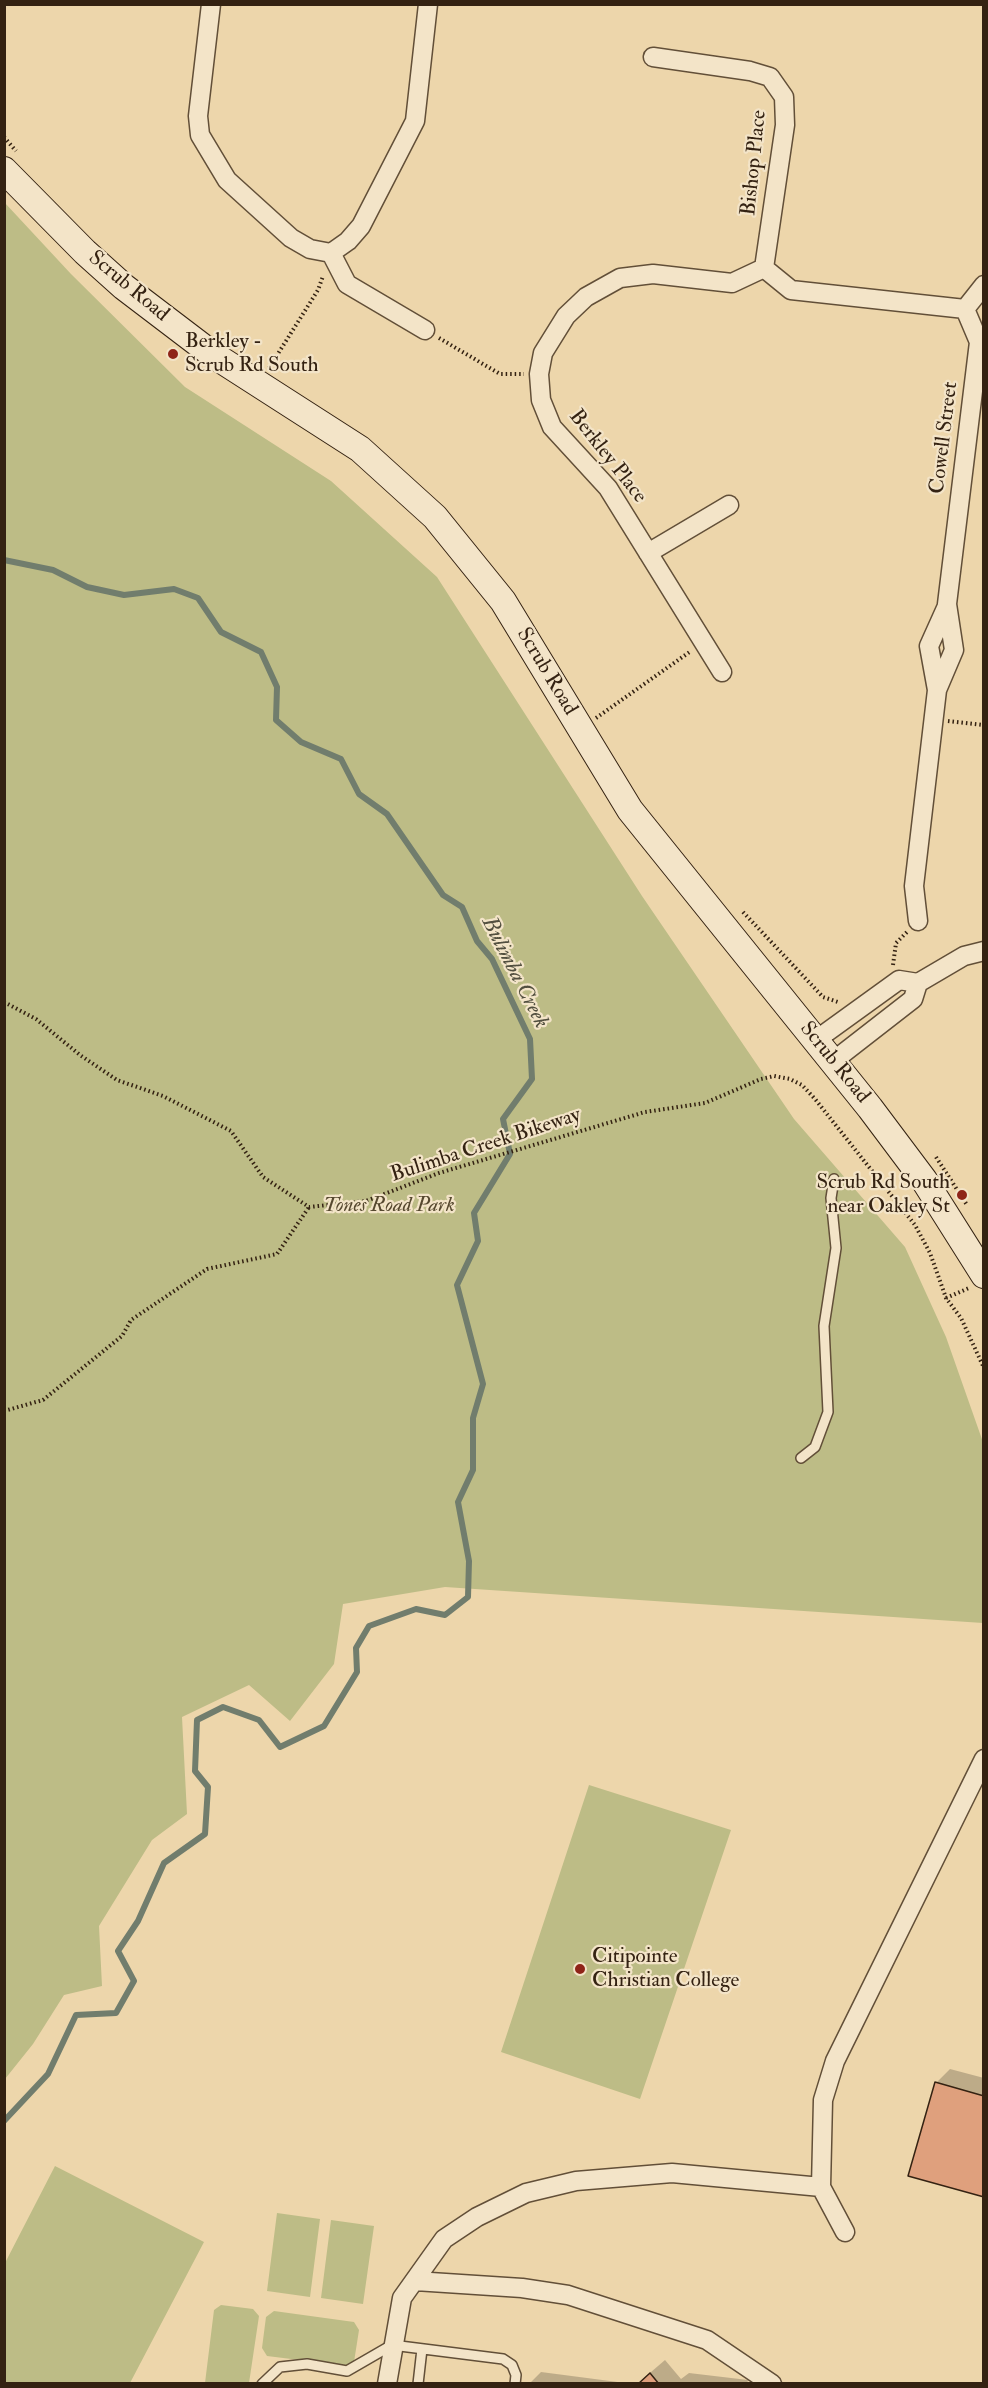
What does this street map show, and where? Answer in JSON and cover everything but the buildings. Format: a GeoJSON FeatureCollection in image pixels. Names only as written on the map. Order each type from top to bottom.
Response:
{"type":"FeatureCollection","features":[{"type":"Feature","properties":{"kind":"street"},"geometry":{"type":"LineString","coordinates":[[211,4],[198,116],[200,135],[227,180],[283,231],[310,249],[331,253],[348,241],[360,226],[415,121],[428,4]]}},
{"type":"Feature","properties":{"kind":"street","name":"Bishop Place"},"geometry":{"type":"LineString","coordinates":[[653,57],[750,71],[770,77],[784,97],[785,125],[764,268]]}},
{"type":"Feature","properties":{"kind":"street","name":"Scrub Road"},"geometry":{"type":"LineString","coordinates":[[4,170],[85,252],[124,287],[212,354],[360,449],[435,517],[503,601],[630,810],[816,1040],[924,1180],[979,1281]]}},
{"type":"Feature","properties":{"kind":"street"},"geometry":{"type":"LineString","coordinates":[[331,253],[347,284],[425,330]]}},
{"type":"Feature","properties":{"kind":"street"},"geometry":{"type":"LineString","coordinates":[[764,268],[791,290],[966,309],[984,285]]}},
{"type":"Feature","properties":{"kind":"street","name":"Berkley Place"},"geometry":{"type":"LineString","coordinates":[[722,672],[608,488],[552,427],[542,400],[539,374],[543,353],[566,316],[586,297],[620,278],[653,274],[732,283],[764,268]]}},
{"type":"Feature","properties":{"kind":"street","name":"Cowell Street"},"geometry":{"type":"LineString","coordinates":[[918,921],[914,886],[937,690],[954,650],[947,604],[979,342],[966,309]]}},
{"type":"Feature","properties":{"kind":"street"},"geometry":{"type":"LineString","coordinates":[[648,553],[729,505]]}},
{"type":"Feature","properties":{"kind":"street"},"geometry":{"type":"LineString","coordinates":[[816,1040],[899,980],[918,983],[964,956],[984,951]]}},
{"type":"Feature","properties":{"kind":"street"},"geometry":{"type":"LineString","coordinates":[[832,1062],[914,999],[918,983]]}},
{"type":"Feature","properties":{"kind":"street"},"geometry":{"type":"LineString","coordinates":[[845,2232],[821,2187],[823,2100],[835,2061],[984,1759]]}},
{"type":"Feature","properties":{"kind":"street"},"geometry":{"type":"LineString","coordinates":[[387,2384],[402,2298],[444,2239],[477,2217],[526,2193],[566,2183],[672,2173],[821,2187]]}},
{"type":"Feature","properties":{"kind":"street"},"geometry":{"type":"LineString","coordinates":[[415,2281],[522,2288],[568,2295],[707,2340],[772,2384]]}},
{"type":"Feature","properties":{"kind":"lane"},"geometry":{"type":"LineString","coordinates":[[801,1458],[814,1447],[828,1412],[824,1326],[836,1248],[831,1198],[834,1179]]}},
{"type":"Feature","properties":{"kind":"lane"},"geometry":{"type":"LineString","coordinates":[[262,2384],[280,2367],[307,2364],[347,2371],[392,2345],[503,2359],[512,2365],[516,2376],[515,2384]]}},
{"type":"Feature","properties":{"kind":"lane"},"geometry":{"type":"LineString","coordinates":[[418,2384],[422,2349]]}},
{"type":"Feature","properties":{"kind":"path"},"geometry":{"type":"LineString","coordinates":[[268,368],[318,290],[331,253]]}},
{"type":"Feature","properties":{"kind":"path"},"geometry":{"type":"LineString","coordinates":[[425,330],[500,374],[539,374]]}},
{"type":"Feature","properties":{"kind":"path"},"geometry":{"type":"LineString","coordinates":[[595,718],[704,642]]}},
{"type":"Feature","properties":{"kind":"path"},"geometry":{"type":"LineString","coordinates":[[933,720],[984,725]]}},
{"type":"Feature","properties":{"kind":"path"},"geometry":{"type":"LineString","coordinates":[[899,980],[893,969],[896,943],[918,921]]}},
{"type":"Feature","properties":{"kind":"path"},"geometry":{"type":"LineString","coordinates":[[4,1002],[36,1019],[80,1055],[117,1080],[163,1096],[231,1131],[263,1177],[309,1207],[277,1254],[207,1269],[131,1320],[122,1336],[43,1400],[4,1411]]}},
{"type":"Feature","properties":{"kind":"path","name":"Bulimba Creek Bikeway"},"geometry":{"type":"LineString","coordinates":[[309,1207],[366,1201],[463,1166],[615,1122]]}},
{"type":"Feature","properties":{"kind":"path"},"geometry":{"type":"LineString","coordinates":[[946,1298],[979,1281]]}},
{"type":"Feature","properties":{"kind":"green space","name":"Tones Road Park"},"geometry":{"type":"Polygon","coordinates":[[[5,203],[71,274],[185,387],[331,481],[437,577],[642,896],[794,1119],[905,1247],[946,1337],[984,1445],[983,1623],[445,1587],[343,1604],[334,1664],[290,1721],[249,1685],[182,1717],[187,1814],[152,1840],[99,1926],[102,1986],[64,1995],[33,2044],[5,2079],[5,203]]]}},
{"type":"Feature","properties":{"kind":"green space"},"geometry":{"type":"Polygon","coordinates":[[[589,1785],[731,1830],[640,2099],[501,2052],[589,1785]]]}},
{"type":"Feature","properties":{"kind":"green space"},"geometry":{"type":"Polygon","coordinates":[[[55,2166],[204,2242],[130,2383],[5,2383],[5,2263],[55,2166]]]}},
{"type":"Feature","properties":{"kind":"green space"},"geometry":{"type":"Polygon","coordinates":[[[277,2213],[320,2219],[310,2297],[267,2291],[277,2213]]]}},
{"type":"Feature","properties":{"kind":"green space"},"geometry":{"type":"Polygon","coordinates":[[[331,2220],[374,2226],[363,2304],[321,2298],[331,2220]]]}},
{"type":"Feature","properties":{"kind":"green space"},"geometry":{"type":"Polygon","coordinates":[[[221,2305],[253,2309],[259,2316],[249,2383],[205,2383],[214,2310],[221,2305]]]}},
{"type":"Feature","properties":{"kind":"green space"},"geometry":{"type":"Polygon","coordinates":[[[274,2311],[354,2322],[359,2330],[354,2362],[348,2366],[267,2356],[262,2348],[266,2317],[274,2311]]]}},
{"type":"Feature","properties":{"kind":"waterway","name":"Bulimba Creek"},"geometry":{"type":"LineString","coordinates":[[4,560],[53,570],[87,587],[124,595],[174,589],[198,598],[221,632],[261,652],[277,687],[276,720],[301,742],[341,759],[359,794],[387,814],[443,895],[462,907],[477,941],[492,959],[530,1039],[532,1079],[503,1119],[510,1154],[474,1213],[478,1241],[457,1285],[483,1384],[473,1418],[473,1470],[458,1502],[469,1561],[468,1597],[445,1615],[416,1609],[369,1626],[356,1648],[357,1672],[324,1726],[280,1747],[259,1720],[223,1707],[197,1720],[195,1771],[208,1787],[205,1834],[164,1863],[138,1921],[118,1951],[134,1981],[116,2013],[76,2015],[48,2074],[4,2121]]}},
{"type":"Feature","properties":{"kind":"place","name":"Berkley - Scrub Rd South"},"geometry":{"type":"Point","coordinates":[173,354]}},
{"type":"Feature","properties":{"kind":"place","name":"Scrub Rd South near Oakley St"},"geometry":{"type":"Point","coordinates":[962,1195]}},
{"type":"Feature","properties":{"kind":"place","name":"Citipointe Christian College"},"geometry":{"type":"Point","coordinates":[580,1969]}}]}
